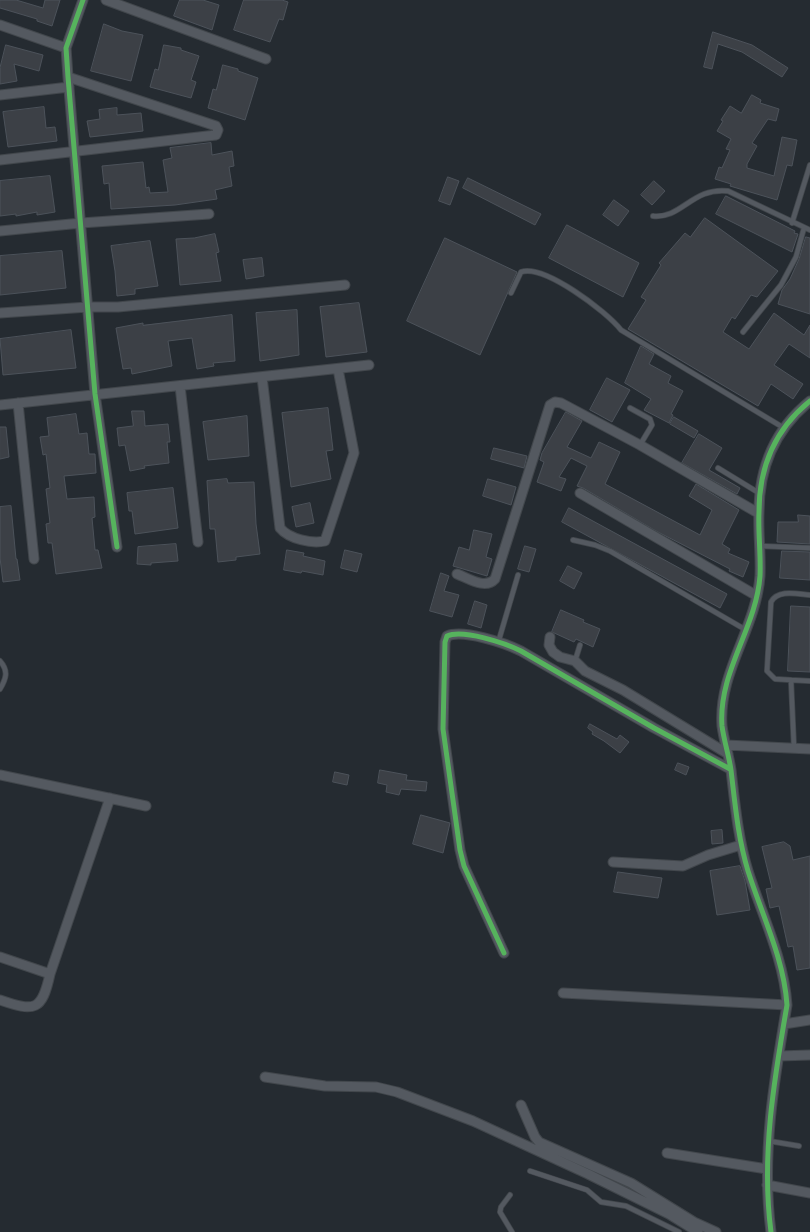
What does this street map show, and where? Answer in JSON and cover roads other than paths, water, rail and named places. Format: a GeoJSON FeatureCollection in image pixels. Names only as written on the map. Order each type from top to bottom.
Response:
{"type":"FeatureCollection","features":[{"type":"Feature","properties":{"kind":"street"},"geometry":{"type":"LineString","coordinates":[[84,0],[66,48],[73,151],[81,223],[95,394],[118,547]]}},
{"type":"Feature","properties":{"kind":"street"},"geometry":{"type":"LineString","coordinates":[[106,0],[266,59]]}},
{"type":"Feature","properties":{"kind":"street"},"geometry":{"type":"LineString","coordinates":[[0,25],[66,48]]}},
{"type":"Feature","properties":{"kind":"street"},"geometry":{"type":"LineString","coordinates":[[0,160],[216,135],[218,130],[216,126],[68,77]]}},
{"type":"Feature","properties":{"kind":"street"},"geometry":{"type":"LineString","coordinates":[[0,94],[69,87]]}},
{"type":"Feature","properties":{"kind":"street"},"geometry":{"type":"LineString","coordinates":[[0,231],[81,223],[209,214]]}},
{"type":"Feature","properties":{"kind":"street"},"geometry":{"type":"LineString","coordinates":[[0,313],[88,307],[118,307],[345,285]]}},
{"type":"Feature","properties":{"kind":"street"},"geometry":{"type":"LineString","coordinates":[[0,405],[369,366]]}},
{"type":"Feature","properties":{"kind":"street"},"geometry":{"type":"LineString","coordinates":[[262,377],[280,528],[285,535],[317,543],[325,540],[354,453],[338,369]]}},
{"type":"Feature","properties":{"kind":"street"},"geometry":{"type":"LineString","coordinates":[[180,386],[198,542]]}},
{"type":"Feature","properties":{"kind":"street"},"geometry":{"type":"LineString","coordinates":[[771,1232],[767,1168],[779,1056],[787,1005],[781,964],[741,845],[727,749],[722,726],[727,680],[757,596],[761,562],[758,513],[762,474],[771,447],[797,411],[810,401]]}},
{"type":"Feature","properties":{"kind":"street"},"geometry":{"type":"LineString","coordinates":[[457,574],[485,585],[491,583],[495,579],[550,405],[555,402],[561,403],[640,445],[758,513]]}},
{"type":"Feature","properties":{"kind":"street"},"geometry":{"type":"LineString","coordinates":[[18,403],[34,559]]}},
{"type":"Feature","properties":{"kind":"street"},"geometry":{"type":"LineString","coordinates":[[580,493],[757,596]]}},
{"type":"Feature","properties":{"kind":"street"},"geometry":{"type":"LineString","coordinates":[[504,953],[464,866],[460,850],[443,729],[445,642],[447,636],[454,633],[464,634],[510,646],[654,728],[730,769]]}},
{"type":"Feature","properties":{"kind":"street"},"geometry":{"type":"LineString","coordinates":[[550,637],[549,645],[553,652],[560,657],[575,661],[585,670],[727,749],[810,748]]}},
{"type":"Feature","properties":{"kind":"street"},"geometry":{"type":"LineString","coordinates":[[0,775],[146,806]]}},
{"type":"Feature","properties":{"kind":"street"},"geometry":{"type":"LineString","coordinates":[[0,1000],[24,1007],[33,1007],[40,1004],[44,997],[50,974],[110,798]]}},
{"type":"Feature","properties":{"kind":"street"},"geometry":{"type":"LineString","coordinates":[[613,862],[683,866],[708,855],[741,845]]}},
{"type":"Feature","properties":{"kind":"street"},"geometry":{"type":"LineString","coordinates":[[0,957],[50,974]]}},
{"type":"Feature","properties":{"kind":"street"},"geometry":{"type":"LineString","coordinates":[[563,993],[787,1005]]}},
{"type":"Feature","properties":{"kind":"street"},"geometry":{"type":"LineString","coordinates":[[784,1024],[810,1020]]}},
{"type":"Feature","properties":{"kind":"street"},"geometry":{"type":"LineString","coordinates":[[779,1056],[810,1055]]}},
{"type":"Feature","properties":{"kind":"street"},"geometry":{"type":"LineString","coordinates":[[266,1077],[325,1086],[376,1087],[397,1092],[473,1121],[588,1174],[669,1214],[698,1232]]}},
{"type":"Feature","properties":{"kind":"street"},"geometry":{"type":"LineString","coordinates":[[521,1105],[535,1137],[539,1142],[631,1183],[694,1222],[716,1232]]}},
{"type":"Feature","properties":{"kind":"street"},"geometry":{"type":"LineString","coordinates":[[667,1153],[767,1168]]}},
{"type":"Feature","properties":{"kind":"street"},"geometry":{"type":"LineString","coordinates":[[767,1185],[810,1193]]}},
{"type":"Feature","properties":{"kind":"lane"},"geometry":{"type":"LineString","coordinates":[[792,223],[810,165]]}},
{"type":"Feature","properties":{"kind":"lane"},"geometry":{"type":"LineString","coordinates":[[653,216],[661,217],[671,214],[699,195],[717,190],[728,191],[792,223],[810,230]]}},
{"type":"Feature","properties":{"kind":"lane"},"geometry":{"type":"LineString","coordinates":[[743,332],[781,285],[796,257],[804,228]]}},
{"type":"Feature","properties":{"kind":"lane"},"geometry":{"type":"LineString","coordinates":[[511,292],[521,272],[526,270],[539,272],[596,305],[612,318],[621,330],[784,428]]}},
{"type":"Feature","properties":{"kind":"lane"},"geometry":{"type":"LineString","coordinates":[[630,408],[650,419],[652,425],[640,445]]}},
{"type":"Feature","properties":{"kind":"lane"},"geometry":{"type":"LineString","coordinates":[[718,468],[759,493]]}},
{"type":"Feature","properties":{"kind":"lane"},"geometry":{"type":"LineString","coordinates":[[573,540],[595,544],[610,551],[746,630]]}},
{"type":"Feature","properties":{"kind":"lane"},"geometry":{"type":"LineString","coordinates":[[760,546],[810,548]]}},
{"type":"Feature","properties":{"kind":"lane"},"geometry":{"type":"LineString","coordinates":[[498,643],[518,575]]}},
{"type":"Feature","properties":{"kind":"lane"},"geometry":{"type":"LineString","coordinates":[[810,595],[780,594],[774,597],[771,602],[767,671],[775,679],[810,681]]}},
{"type":"Feature","properties":{"kind":"lane"},"geometry":{"type":"LineString","coordinates":[[575,661],[580,645]]}},
{"type":"Feature","properties":{"kind":"lane"},"geometry":{"type":"LineString","coordinates":[[0,661],[5,669],[6,678],[0,690]]}},
{"type":"Feature","properties":{"kind":"lane"},"geometry":{"type":"LineString","coordinates":[[791,680],[794,748]]}},
{"type":"Feature","properties":{"kind":"lane"},"geometry":{"type":"LineString","coordinates":[[769,1140],[799,1146]]}},
{"type":"Feature","properties":{"kind":"lane"},"geometry":{"type":"LineString","coordinates":[[530,1171],[587,1190],[601,1202],[626,1206],[679,1232]]}},
{"type":"Feature","properties":{"kind":"lane"},"geometry":{"type":"LineString","coordinates":[[510,1195],[501,1207],[500,1212],[512,1232]]}}]}
